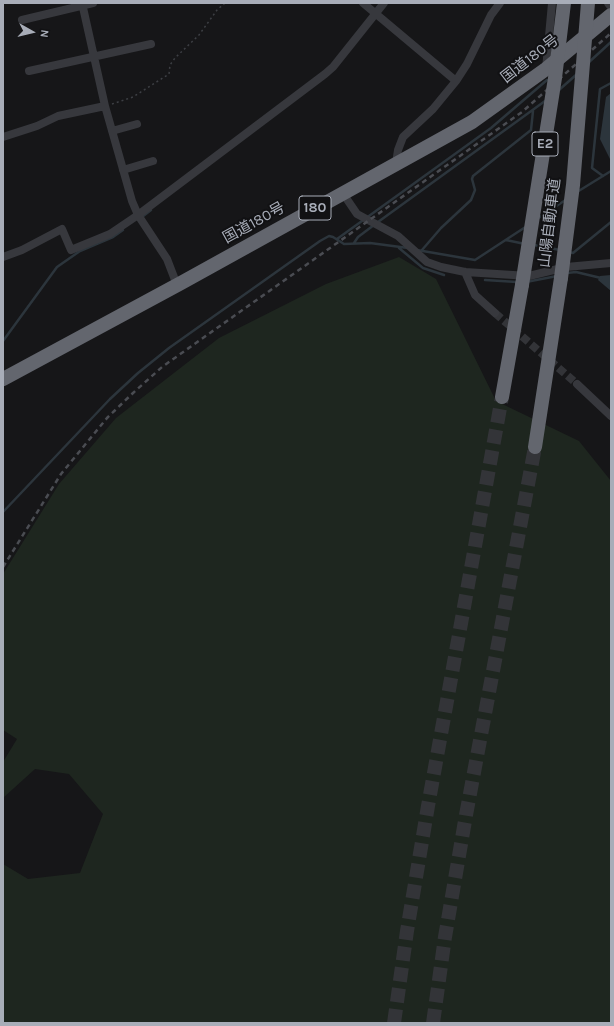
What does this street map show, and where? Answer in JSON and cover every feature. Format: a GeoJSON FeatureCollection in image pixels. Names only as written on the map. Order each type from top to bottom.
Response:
{"type":"FeatureCollection","features":[{"type":"Feature","properties":{"kind":"highway","name":"山陽自動車道"},"geometry":{"type":"LineString","coordinates":[[502,397],[522,285],[554,85],[564,3]]}},
{"type":"Feature","properties":{"kind":"highway","name":"山陽自動車道"},"geometry":{"type":"LineString","coordinates":[[535,446],[561,278],[573,178],[588,3]]}},
{"type":"Feature","properties":{"kind":"highway","name":"国道180号"},"geometry":{"type":"LineString","coordinates":[[3,378],[177,285],[342,192],[472,122],[498,105],[546,69],[611,15]]}},
{"type":"Feature","properties":{"kind":"street"},"geometry":{"type":"LineString","coordinates":[[22,20],[82,4],[93,3]]}},
{"type":"Feature","properties":{"kind":"street"},"geometry":{"type":"LineString","coordinates":[[363,3],[456,81]]}},
{"type":"Feature","properties":{"kind":"street"},"geometry":{"type":"LineString","coordinates":[[3,257],[22,250],[62,229],[71,250],[110,234],[140,217],[325,74],[384,3]]}},
{"type":"Feature","properties":{"kind":"street"},"geometry":{"type":"LineString","coordinates":[[396,163],[398,150],[403,137],[434,109],[456,81],[467,64],[491,15],[500,3]]}},
{"type":"Feature","properties":{"kind":"street"},"geometry":{"type":"LineString","coordinates":[[546,69],[552,3]]}},
{"type":"Feature","properties":{"kind":"street"},"geometry":{"type":"LineString","coordinates":[[608,3],[611,6]]}},
{"type":"Feature","properties":{"kind":"street"},"geometry":{"type":"LineString","coordinates":[[82,4],[105,106],[123,170],[140,217],[159,245],[177,285]]}},
{"type":"Feature","properties":{"kind":"street"},"geometry":{"type":"LineString","coordinates":[[29,71],[151,44]]}},
{"type":"Feature","properties":{"kind":"street"},"geometry":{"type":"LineString","coordinates":[[3,137],[37,126],[58,116],[105,106]]}},
{"type":"Feature","properties":{"kind":"street"},"geometry":{"type":"LineString","coordinates":[[112,131],[137,124]]}},
{"type":"Feature","properties":{"kind":"street"},"geometry":{"type":"LineString","coordinates":[[123,170],[153,161]]}},
{"type":"Feature","properties":{"kind":"street"},"geometry":{"type":"LineString","coordinates":[[342,192],[357,214],[398,236],[411,246],[422,258],[434,265],[465,272],[529,276],[566,267],[611,263]]}},
{"type":"Feature","properties":{"kind":"street"},"geometry":{"type":"LineString","coordinates":[[465,272],[475,295],[495,313]]}},
{"type":"Feature","properties":{"kind":"street"},"geometry":{"type":"LineString","coordinates":[[577,384],[611,416]]}},
{"type":"Feature","properties":{"kind":"path"},"geometry":{"type":"LineString","coordinates":[[105,106],[134,97],[169,74],[170,65],[175,58],[199,34],[217,10],[225,3]]}},
{"type":"Feature","properties":{"kind":"shaded area"},"geometry":{"type":"Polygon","coordinates":[[[611,93],[611,161],[600,139],[606,97],[611,93]]]}},
{"type":"Feature","properties":{"kind":"shaded area"},"geometry":{"type":"Polygon","coordinates":[[[399,257],[436,279],[496,401],[579,441],[611,481],[611,1023],[3,1023],[3,864],[28,879],[80,873],[103,814],[69,774],[35,769],[3,798],[3,762],[17,739],[3,730],[3,574],[59,484],[116,418],[219,338],[326,284],[399,257]]]}},
{"type":"Feature","properties":{"kind":"shaded area"},"geometry":{"type":"Polygon","coordinates":[[[611,275],[611,291],[598,280],[600,276],[611,275]]]}},
{"type":"Feature","properties":{"kind":"waterway"},"geometry":{"type":"LineString","coordinates":[[588,63],[611,42]]}},
{"type":"Feature","properties":{"kind":"waterway"},"geometry":{"type":"LineString","coordinates":[[559,90],[577,74]]}},
{"type":"Feature","properties":{"kind":"waterway"},"geometry":{"type":"LineString","coordinates":[[337,239],[491,128],[547,80]]}},
{"type":"Feature","properties":{"kind":"waterway"},"geometry":{"type":"LineString","coordinates":[[603,176],[592,168],[600,89],[611,83]]}},
{"type":"Feature","properties":{"kind":"waterway"},"geometry":{"type":"LineString","coordinates":[[378,222],[545,101]]}},
{"type":"Feature","properties":{"kind":"waterway"},"geometry":{"type":"LineString","coordinates":[[422,250],[441,228],[471,200],[475,190],[472,179],[473,176],[531,130],[533,111]]}},
{"type":"Feature","properties":{"kind":"waterway"},"geometry":{"type":"LineString","coordinates":[[577,192],[611,171]]}},
{"type":"Feature","properties":{"kind":"waterway"},"geometry":{"type":"LineString","coordinates":[[537,219],[567,199]]}},
{"type":"Feature","properties":{"kind":"waterway"},"geometry":{"type":"LineString","coordinates":[[142,217],[151,210]]}},
{"type":"Feature","properties":{"kind":"waterway"},"geometry":{"type":"LineString","coordinates":[[569,252],[573,253],[611,222]]}},
{"type":"Feature","properties":{"kind":"waterway"},"geometry":{"type":"LineString","coordinates":[[354,243],[358,237],[374,225]]}},
{"type":"Feature","properties":{"kind":"waterway"},"geometry":{"type":"LineString","coordinates":[[417,250],[475,260],[527,226]]}},
{"type":"Feature","properties":{"kind":"waterway"},"geometry":{"type":"LineString","coordinates":[[3,341],[57,267],[80,251],[113,237],[123,230]]}},
{"type":"Feature","properties":{"kind":"waterway"},"geometry":{"type":"LineString","coordinates":[[3,512],[110,399],[138,373],[169,348],[320,241],[329,236],[344,244],[370,243],[408,248]]}},
{"type":"Feature","properties":{"kind":"waterway"},"geometry":{"type":"LineString","coordinates":[[506,240],[525,244]]}},
{"type":"Feature","properties":{"kind":"waterway"},"geometry":{"type":"LineString","coordinates":[[534,245],[560,250]]}},
{"type":"Feature","properties":{"kind":"waterway"},"geometry":{"type":"LineString","coordinates":[[399,248],[423,268],[444,275]]}},
{"type":"Feature","properties":{"kind":"waterway"},"geometry":{"type":"LineString","coordinates":[[567,273],[576,272],[601,278]]}},
{"type":"Feature","properties":{"kind":"waterway"},"geometry":{"type":"LineString","coordinates":[[526,282],[557,276]]}},
{"type":"Feature","properties":{"kind":"waterway"},"geometry":{"type":"LineString","coordinates":[[485,280],[517,282]]}},
{"type":"Feature","properties":{"kind":"tunnel"},"geometry":{"type":"LineString","coordinates":[[495,313],[577,384]]}},
{"type":"Feature","properties":{"kind":"tunnel"},"geometry":{"type":"LineString","coordinates":[[394,1023],[407,931],[428,806],[502,397]]}},
{"type":"Feature","properties":{"kind":"tunnel"},"geometry":{"type":"LineString","coordinates":[[433,1023],[445,937],[466,815],[535,447]]}},
{"type":"Feature","properties":{"kind":"railway"},"geometry":{"type":"LineString","coordinates":[[3,567],[61,474],[107,418],[162,367],[522,112],[611,33]]}}]}
